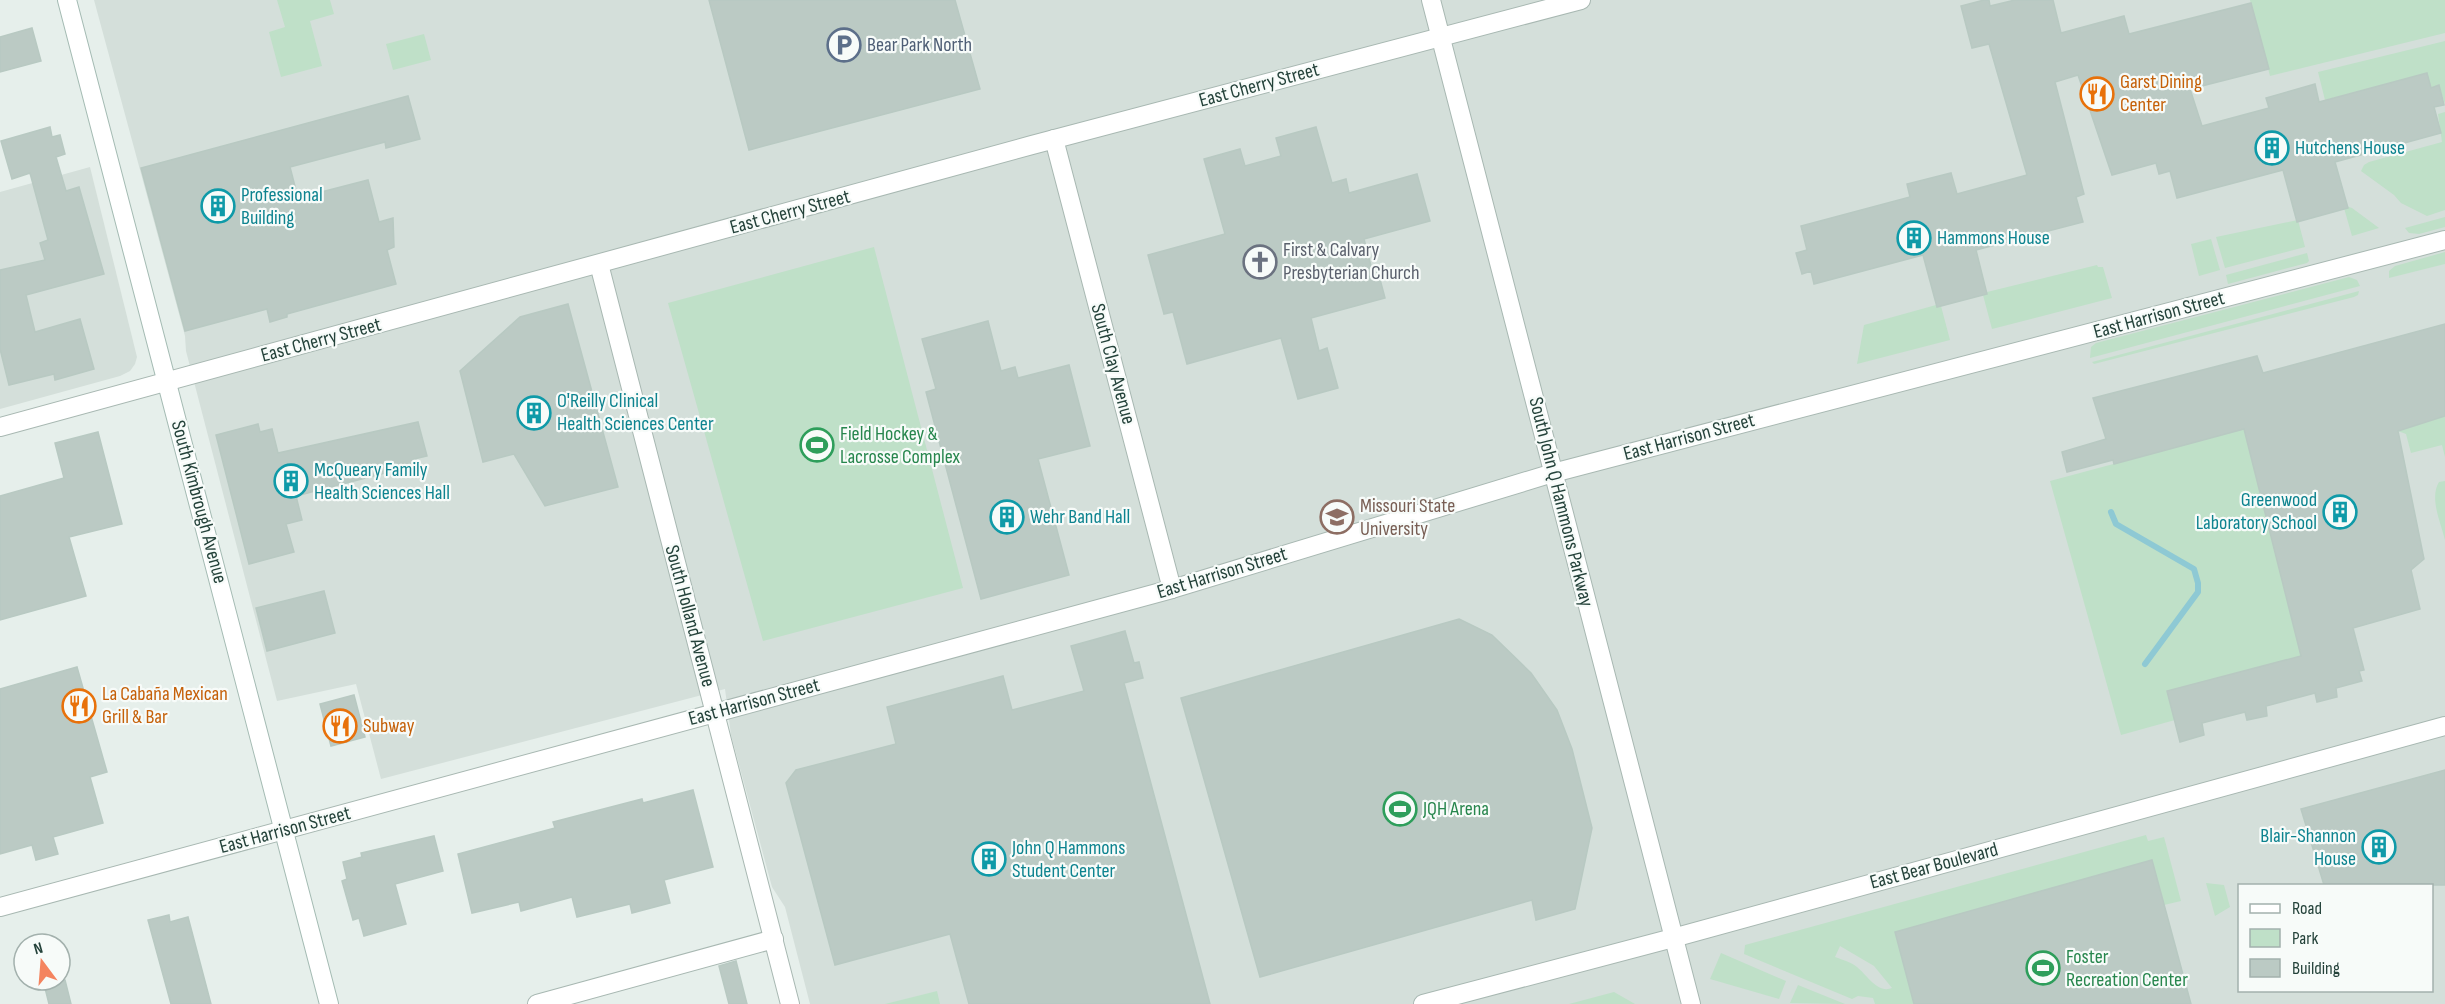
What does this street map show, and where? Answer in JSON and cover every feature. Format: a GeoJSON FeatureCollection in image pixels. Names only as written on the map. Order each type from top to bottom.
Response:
{"type":"FeatureCollection","features":[{"type":"Feature","properties":{"kind":"street","name":"South Kimbrough Avenue"},"geometry":{"type":"LineString","coordinates":[[67,0],[329,1004]]}},
{"type":"Feature","properties":{"kind":"street","name":"South John Q Hammons Parkway"},"geometry":{"type":"LineString","coordinates":[[1431,0],[1691,1004]]}},
{"type":"Feature","properties":{"kind":"street","name":"East Cherry Street"},"geometry":{"type":"LineString","coordinates":[[0,427],[1054,139],[1581,0]]}},
{"type":"Feature","properties":{"kind":"street","name":"South Clay Avenue"},"geometry":{"type":"LineString","coordinates":[[1054,139],[1172,589]]}},
{"type":"Feature","properties":{"kind":"street","name":"East Harrison Street"},"geometry":{"type":"LineString","coordinates":[[0,907],[1172,589],[1553,472],[2445,240]]}},
{"type":"Feature","properties":{"kind":"street","name":"South Holland Avenue"},"geometry":{"type":"LineString","coordinates":[[599,264],[790,1004]]}},
{"type":"Feature","properties":{"kind":"street","name":"East Bear Boulevard"},"geometry":{"type":"LineString","coordinates":[[1423,1004],[1673,938],[2445,726]]}},
{"type":"Feature","properties":{"kind":"street"},"geometry":{"type":"LineString","coordinates":[[537,1004],[774,939]]}},
{"type":"Feature","properties":{"kind":"shaded area","name":"Missouri State University"},"geometry":{"type":"Polygon","coordinates":[[[94,0],[2445,0],[2445,1004],[810,1004],[785,907],[772,887],[731,735],[725,689],[381,779],[356,684],[277,701],[186,351],[185,336],[94,0]]]}},
{"type":"Feature","properties":{"kind":"shaded area"},"geometry":{"type":"Polygon","coordinates":[[[90,167],[137,357],[135,364],[130,371],[120,376],[0,409],[0,192],[90,167]]]}},
{"type":"Feature","properties":{"kind":"green space"},"geometry":{"type":"Polygon","coordinates":[[[277,0],[330,0],[334,14],[310,21],[322,66],[281,77],[269,32],[285,27],[277,0]]]}},
{"type":"Feature","properties":{"kind":"green space"},"geometry":{"type":"Polygon","coordinates":[[[2250,0],[2445,0],[2445,33],[2270,76],[2250,0]]]}},
{"type":"Feature","properties":{"kind":"green space"},"geometry":{"type":"Polygon","coordinates":[[[424,34],[431,60],[393,70],[386,44],[424,34]]]}},
{"type":"Feature","properties":{"kind":"green space"},"geometry":{"type":"Polygon","coordinates":[[[2445,41],[2445,104],[2439,86],[2431,88],[2427,73],[2325,100],[2318,72],[2445,41]]]}},
{"type":"Feature","properties":{"kind":"green space"},"geometry":{"type":"Polygon","coordinates":[[[2445,112],[2445,210],[2427,216],[2401,203],[2394,195],[2361,171],[2369,162],[2442,142],[2438,114],[2445,112]]]}},
{"type":"Feature","properties":{"kind":"green space"},"geometry":{"type":"Polygon","coordinates":[[[2346,206],[2379,228],[2352,236],[2344,208],[2346,206]]]}},
{"type":"Feature","properties":{"kind":"green space"},"geometry":{"type":"Polygon","coordinates":[[[2445,217],[2445,227],[2419,234],[2409,233],[2405,228],[2445,217]]]}},
{"type":"Feature","properties":{"kind":"green space"},"geometry":{"type":"Polygon","coordinates":[[[2298,220],[2305,247],[2225,268],[2216,237],[2298,220]]]}},
{"type":"Feature","properties":{"kind":"green space"},"geometry":{"type":"Polygon","coordinates":[[[2211,239],[2220,270],[2199,276],[2191,244],[2211,239]]]}},
{"type":"Feature","properties":{"kind":"green space","name":"Field Hockey & Lacrosse Complex"},"geometry":{"type":"Polygon","coordinates":[[[874,247],[963,588],[763,641],[668,303],[874,247]]]}},
{"type":"Feature","properties":{"kind":"green space"},"geometry":{"type":"Polygon","coordinates":[[[2445,252],[2445,264],[2389,278],[2389,271],[2395,266],[2445,252]]]}},
{"type":"Feature","properties":{"kind":"green space"},"geometry":{"type":"Polygon","coordinates":[[[2307,253],[2309,261],[2307,263],[2228,284],[2226,275],[2307,253]]]}},
{"type":"Feature","properties":{"kind":"green space"},"geometry":{"type":"Polygon","coordinates":[[[2097,265],[2103,267],[2112,298],[1992,329],[1983,295],[1987,292],[2097,265]]]}},
{"type":"Feature","properties":{"kind":"green space"},"geometry":{"type":"Polygon","coordinates":[[[2349,277],[2357,280],[2360,286],[2090,358],[2091,347],[2096,343],[2349,277]]]}},
{"type":"Feature","properties":{"kind":"green space"},"geometry":{"type":"Polygon","coordinates":[[[2359,291],[2354,297],[2094,364],[2092,362],[2359,291]]]}},
{"type":"Feature","properties":{"kind":"green space"},"geometry":{"type":"Polygon","coordinates":[[[1936,305],[1941,306],[1950,340],[1857,364],[1864,325],[1936,305]]]}},
{"type":"Feature","properties":{"kind":"green space"},"geometry":{"type":"Polygon","coordinates":[[[2445,416],[2445,457],[2442,445],[2411,453],[2406,434],[2398,431],[2445,416]]]}},
{"type":"Feature","properties":{"kind":"green space"},"geometry":{"type":"Polygon","coordinates":[[[2244,429],[2301,656],[2167,691],[2175,720],[2121,735],[2050,481],[2244,429]]]}},
{"type":"Feature","properties":{"kind":"green space"},"geometry":{"type":"Polygon","coordinates":[[[2445,481],[2445,540],[2435,495],[2439,482],[2445,481]]]}},
{"type":"Feature","properties":{"kind":"green space"},"geometry":{"type":"Polygon","coordinates":[[[2146,835],[2148,841],[2164,837],[2181,901],[2164,905],[2152,860],[1914,1004],[1875,1004],[1873,998],[1858,996],[1852,999],[1744,954],[1745,945],[2146,835]],[[1840,946],[1835,957],[1855,965],[1877,986],[1892,988],[1874,966],[1840,946]]]}},
{"type":"Feature","properties":{"kind":"green space"},"geometry":{"type":"Polygon","coordinates":[[[2206,883],[2224,885],[2230,907],[2215,916],[2206,883]]]}},
{"type":"Feature","properties":{"kind":"green space"},"geometry":{"type":"Polygon","coordinates":[[[1721,953],[1786,981],[1779,999],[1710,979],[1721,953]]]}},
{"type":"Feature","properties":{"kind":"green space"},"geometry":{"type":"Polygon","coordinates":[[[1798,985],[1845,1004],[1790,1003],[1798,985]]]}},
{"type":"Feature","properties":{"kind":"green space"},"geometry":{"type":"Polygon","coordinates":[[[937,991],[940,1004],[885,1004],[937,991]]]}},
{"type":"Feature","properties":{"kind":"green space"},"geometry":{"type":"Polygon","coordinates":[[[1614,992],[1635,1004],[1569,1004],[1614,992]]]}},
{"type":"Feature","properties":{"kind":"building","name":"Bear Park North"},"geometry":{"type":"Polygon","coordinates":[[[709,0],[955,0],[980,89],[749,150],[709,0]]]}},
{"type":"Feature","properties":{"kind":"building"},"geometry":{"type":"Polygon","coordinates":[[[1989,0],[1990,6],[2015,0],[2053,0],[2061,33],[2124,16],[2129,34],[2251,3],[2269,69],[2190,89],[2202,126],[2269,108],[2266,98],[2315,84],[2319,102],[2427,73],[2431,88],[2439,85],[2444,105],[2434,107],[2441,133],[2335,162],[2348,208],[2297,222],[2283,170],[2177,198],[2170,171],[2159,174],[2156,163],[2112,175],[2078,75],[2055,82],[2084,194],[2076,197],[2083,222],[1976,250],[1987,294],[1937,307],[1923,255],[1814,284],[1811,271],[1802,274],[1796,253],[1807,250],[1801,226],[1910,197],[1907,184],[1951,173],[1957,194],[2027,175],[1989,44],[1972,48],[1961,6],[1989,0]]]}},
{"type":"Feature","properties":{"kind":"building"},"geometry":{"type":"Polygon","coordinates":[[[32,28],[41,61],[0,72],[0,37],[32,28]]]}},
{"type":"Feature","properties":{"kind":"building","name":"Professional Building"},"geometry":{"type":"Polygon","coordinates":[[[408,96],[420,139],[386,148],[385,142],[290,167],[298,198],[368,180],[379,222],[393,218],[394,247],[387,250],[396,284],[287,314],[287,317],[270,322],[267,309],[185,331],[141,168],[408,96]]]}},
{"type":"Feature","properties":{"kind":"building"},"geometry":{"type":"Polygon","coordinates":[[[50,127],[52,137],[60,135],[65,154],[56,157],[66,191],[79,187],[104,274],[26,295],[35,332],[80,319],[94,369],[55,380],[54,374],[9,385],[0,349],[0,270],[45,260],[40,243],[48,240],[30,173],[12,179],[1,141],[50,127]]]}},
{"type":"Feature","properties":{"kind":"building","name":"First & Calvary Presbyterian Church"},"geometry":{"type":"Polygon","coordinates":[[[1316,127],[1332,183],[1346,179],[1349,193],[1417,174],[1430,221],[1364,239],[1372,270],[1377,268],[1385,298],[1311,318],[1319,351],[1327,348],[1338,388],[1298,399],[1281,338],[1187,364],[1173,312],[1164,314],[1148,255],[1225,234],[1204,159],[1240,149],[1245,166],[1281,156],[1276,138],[1316,127]]]}},
{"type":"Feature","properties":{"kind":"building","name":"O'Reilly Clinical Health Sciences Center"},"geometry":{"type":"Polygon","coordinates":[[[568,304],[618,487],[545,506],[514,454],[483,462],[460,371],[520,317],[568,304]]]}},
{"type":"Feature","properties":{"kind":"building","name":"Wehr Band Hall"},"geometry":{"type":"Polygon","coordinates":[[[988,321],[1001,371],[1015,367],[1018,378],[1069,365],[1090,446],[1038,459],[1069,575],[981,599],[926,392],[936,389],[922,339],[988,321]]]}},
{"type":"Feature","properties":{"kind":"building","name":"Greenwood Laboratory School"},"geometry":{"type":"Polygon","coordinates":[[[2445,324],[2445,416],[2398,431],[2424,559],[2411,570],[2420,609],[2353,628],[2364,670],[2359,671],[2362,681],[2336,688],[2337,697],[2317,702],[2315,693],[2266,706],[2267,716],[2247,720],[2245,712],[2202,723],[2204,735],[2180,742],[2167,691],[2301,656],[2244,429],[2114,464],[2113,460],[2067,472],[2062,452],[2106,439],[2093,398],[2257,356],[2263,373],[2445,324]]]}},
{"type":"Feature","properties":{"kind":"building","name":"McQueary Family Health Sciences Hall"},"geometry":{"type":"Polygon","coordinates":[[[418,422],[427,456],[414,459],[416,465],[296,496],[302,520],[286,524],[294,552],[249,564],[216,435],[258,424],[260,432],[272,429],[278,453],[418,422]]]}},
{"type":"Feature","properties":{"kind":"building"},"geometry":{"type":"Polygon","coordinates":[[[98,432],[122,524],[69,537],[86,596],[0,620],[0,496],[64,478],[55,443],[98,432]]]}},
{"type":"Feature","properties":{"kind":"building"},"geometry":{"type":"Polygon","coordinates":[[[324,591],[335,633],[267,651],[256,608],[324,591]]]}},
{"type":"Feature","properties":{"kind":"building","name":"JQH Arena"},"geometry":{"type":"Polygon","coordinates":[[[1459,619],[1492,635],[1531,673],[1557,710],[1572,749],[1592,828],[1575,909],[1536,920],[1532,900],[1260,977],[1181,698],[1459,619]]]}},
{"type":"Feature","properties":{"kind":"building","name":"John Q Hammons Student Center"},"geometry":{"type":"Polygon","coordinates":[[[1125,631],[1134,663],[1139,662],[1143,678],[1124,683],[1210,1004],[969,1004],[950,934],[835,965],[786,783],[796,770],[896,744],[887,707],[1003,676],[1012,710],[1084,691],[1071,646],[1125,631]]]}},
{"type":"Feature","properties":{"kind":"building"},"geometry":{"type":"Polygon","coordinates":[[[77,667],[107,772],[90,777],[103,823],[53,837],[58,854],[36,860],[32,845],[0,854],[0,689],[77,667]]]}},
{"type":"Feature","properties":{"kind":"building"},"geometry":{"type":"Polygon","coordinates":[[[354,695],[365,737],[331,746],[320,704],[354,695]]]}},
{"type":"Feature","properties":{"kind":"building","name":"Blair-Shannon House"},"geometry":{"type":"Polygon","coordinates":[[[2445,770],[2445,885],[2324,884],[2301,809],[2445,770]]]}},
{"type":"Feature","properties":{"kind":"building"},"geometry":{"type":"Polygon","coordinates":[[[693,790],[713,867],[664,880],[670,903],[632,913],[630,904],[577,917],[572,897],[521,911],[519,902],[472,913],[458,854],[555,828],[553,822],[642,799],[643,803],[693,790]]]}},
{"type":"Feature","properties":{"kind":"building"},"geometry":{"type":"Polygon","coordinates":[[[434,836],[443,871],[395,884],[406,924],[364,936],[359,918],[353,920],[342,881],[347,879],[343,862],[362,857],[361,853],[434,836]]]}},
{"type":"Feature","properties":{"kind":"building","name":"Foster Recreation Center"},"geometry":{"type":"Polygon","coordinates":[[[2152,860],[2191,1004],[1914,1004],[1895,932],[2152,860]]]}},
{"type":"Feature","properties":{"kind":"building"},"geometry":{"type":"Polygon","coordinates":[[[169,915],[170,922],[188,917],[211,1004],[171,1004],[148,920],[169,915]]]}},
{"type":"Feature","properties":{"kind":"building"},"geometry":{"type":"Polygon","coordinates":[[[736,961],[747,1004],[729,1004],[719,966],[736,961]]]}},
{"type":"Feature","properties":{"kind":"building"},"geometry":{"type":"Polygon","coordinates":[[[46,992],[68,992],[71,1004],[49,1004],[46,992]]]}},
{"type":"Feature","properties":{"kind":"waterway"},"geometry":{"type":"LineString","coordinates":[[2111,512],[2116,524],[2194,569],[2198,583],[2198,592],[2145,664]]}},
{"type":"Feature","properties":{"kind":"place","name":"Bear Park North"},"geometry":{"type":"Point","coordinates":[844,45]}},
{"type":"Feature","properties":{"kind":"place","name":"Garst Dining Center"},"geometry":{"type":"Point","coordinates":[2097,94]}},
{"type":"Feature","properties":{"kind":"place","name":"Hutchens House"},"geometry":{"type":"Point","coordinates":[2272,148]}},
{"type":"Feature","properties":{"kind":"place","name":"Professional Building"},"geometry":{"type":"Point","coordinates":[218,206]}},
{"type":"Feature","properties":{"kind":"place","name":"Hammons House"},"geometry":{"type":"Point","coordinates":[1914,238]}},
{"type":"Feature","properties":{"kind":"place","name":"First & Calvary Presbyterian Church"},"geometry":{"type":"Point","coordinates":[1260,262]}},
{"type":"Feature","properties":{"kind":"place","name":"O'Reilly Clinical Health Sciences Center"},"geometry":{"type":"Point","coordinates":[534,413]}},
{"type":"Feature","properties":{"kind":"place","name":"Field Hockey & Lacrosse Complex"},"geometry":{"type":"Point","coordinates":[817,445]}},
{"type":"Feature","properties":{"kind":"place","name":"McQueary Family Health Sciences Hall"},"geometry":{"type":"Point","coordinates":[291,481]}},
{"type":"Feature","properties":{"kind":"place","name":"Greenwood Laboratory School"},"geometry":{"type":"Point","coordinates":[2340,512]}},
{"type":"Feature","properties":{"kind":"place","name":"Wehr Band Hall"},"geometry":{"type":"Point","coordinates":[1007,517]}},
{"type":"Feature","properties":{"kind":"place","name":"Missouri State University"},"geometry":{"type":"Point","coordinates":[1337,517]}},
{"type":"Feature","properties":{"kind":"place","name":"La Cabaña Mexican Grill & Bar"},"geometry":{"type":"Point","coordinates":[79,706]}},
{"type":"Feature","properties":{"kind":"place","name":"Subway"},"geometry":{"type":"Point","coordinates":[340,726]}},
{"type":"Feature","properties":{"kind":"place","name":"JQH Arena"},"geometry":{"type":"Point","coordinates":[1400,809]}},
{"type":"Feature","properties":{"kind":"place","name":"Blair-Shannon House"},"geometry":{"type":"Point","coordinates":[2379,847]}},
{"type":"Feature","properties":{"kind":"place","name":"John Q Hammons Student Center"},"geometry":{"type":"Point","coordinates":[989,859]}},
{"type":"Feature","properties":{"kind":"place","name":"Foster Recreation Center"},"geometry":{"type":"Point","coordinates":[2043,968]}}]}
